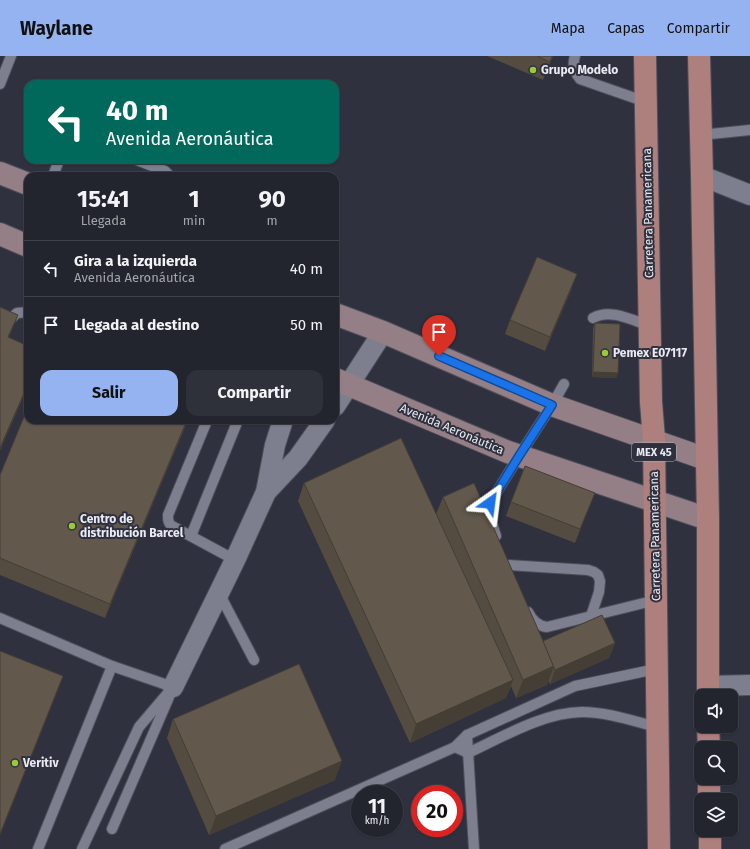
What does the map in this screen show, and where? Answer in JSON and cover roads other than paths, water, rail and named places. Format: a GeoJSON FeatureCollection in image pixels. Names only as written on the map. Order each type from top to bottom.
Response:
{"type":"FeatureCollection","features":[{"type":"Feature","properties":{"kind":"main road","name":"Carretera Panamericana"},"geometry":{"type":"LineString","coordinates":[[645,56],[651,402],[654,439],[659,849]]}},
{"type":"Feature","properties":{"kind":"main road"},"geometry":{"type":"LineString","coordinates":[[699,56],[708,520],[708,689]]}},
{"type":"Feature","properties":{"kind":"main road"},"geometry":{"type":"LineString","coordinates":[[0,173],[24,182]]}},
{"type":"Feature","properties":{"kind":"main road"},"geometry":{"type":"LineString","coordinates":[[0,234],[24,244]]}},
{"type":"Feature","properties":{"kind":"main road"},"geometry":{"type":"LineString","coordinates":[[339,316],[383,332],[552,405],[654,439],[706,459]]}},
{"type":"Feature","properties":{"kind":"main road","name":"Avenida Aeronáutica"},"geometry":{"type":"LineString","coordinates":[[342,382],[519,456],[708,520]]}},
{"type":"Feature","properties":{"kind":"main road"},"geometry":{"type":"LineString","coordinates":[[710,837],[710,849]]}},
{"type":"Feature","properties":{"kind":"street"},"geometry":{"type":"LineString","coordinates":[[702,176],[750,195]]}},
{"type":"Feature","properties":{"kind":"street"},"geometry":{"type":"LineString","coordinates":[[339,392],[342,382],[383,332]]}},
{"type":"Feature","properties":{"kind":"street"},"geometry":{"type":"LineString","coordinates":[[172,688],[235,560],[266,492],[274,445],[282,424]]}},
{"type":"Feature","properties":{"kind":"street"},"geometry":{"type":"LineString","coordinates":[[266,492],[298,458],[322,424]]}},
{"type":"Feature","properties":{"kind":"street"},"geometry":{"type":"LineString","coordinates":[[722,689],[750,685]]}},
{"type":"Feature","properties":{"kind":"lane"},"geometry":{"type":"LineString","coordinates":[[0,84],[11,56]]}},
{"type":"Feature","properties":{"kind":"lane"},"geometry":{"type":"LineString","coordinates":[[576,56],[573,64],[580,79],[646,102]]}},
{"type":"Feature","properties":{"kind":"lane"},"geometry":{"type":"LineString","coordinates":[[701,135],[750,130]]}},
{"type":"Feature","properties":{"kind":"lane"},"geometry":{"type":"LineString","coordinates":[[147,164],[166,172]]}},
{"type":"Feature","properties":{"kind":"lane"},"geometry":{"type":"LineString","coordinates":[[5,324],[17,313],[24,312]]}},
{"type":"Feature","properties":{"kind":"lane"},"geometry":{"type":"LineString","coordinates":[[593,318],[600,314],[612,314],[650,326]]}},
{"type":"Feature","properties":{"kind":"lane"},"geometry":{"type":"LineString","coordinates":[[499,543],[490,517],[490,503],[564,384]]}},
{"type":"Feature","properties":{"kind":"lane"},"geometry":{"type":"LineString","coordinates":[[206,424],[168,515],[169,524],[235,560]]}},
{"type":"Feature","properties":{"kind":"lane"},"geometry":{"type":"LineString","coordinates":[[191,536],[236,424]]}},
{"type":"Feature","properties":{"kind":"lane"},"geometry":{"type":"LineString","coordinates":[[514,578],[506,561],[594,572],[598,575],[600,586],[591,616]]}},
{"type":"Feature","properties":{"kind":"lane"},"geometry":{"type":"LineString","coordinates":[[219,593],[254,660]]}},
{"type":"Feature","properties":{"kind":"lane"},"geometry":{"type":"LineString","coordinates":[[526,606],[534,623],[547,627],[656,600]]}},
{"type":"Feature","properties":{"kind":"lane"},"geometry":{"type":"LineString","coordinates":[[0,618],[112,666],[172,688]]}},
{"type":"Feature","properties":{"kind":"lane"},"geometry":{"type":"LineString","coordinates":[[38,849],[112,666]]}},
{"type":"Feature","properties":{"kind":"lane"},"geometry":{"type":"LineString","coordinates":[[225,849],[456,747],[467,735],[575,686],[656,669]]}},
{"type":"Feature","properties":{"kind":"lane"},"geometry":{"type":"LineString","coordinates":[[112,828],[172,688]]}},
{"type":"Feature","properties":{"kind":"lane"},"geometry":{"type":"LineString","coordinates":[[82,849],[139,727],[172,688]]}},
{"type":"Feature","properties":{"kind":"lane"},"geometry":{"type":"LineString","coordinates":[[536,703],[542,720]]}},
{"type":"Feature","properties":{"kind":"lane"},"geometry":{"type":"LineString","coordinates":[[468,753],[542,720],[558,715],[582,712],[603,714],[657,727]]}},
{"type":"Feature","properties":{"kind":"lane"},"geometry":{"type":"LineString","coordinates":[[467,735],[474,849]]}},
{"type":"Feature","properties":{"kind":"lane"},"geometry":{"type":"LineString","coordinates":[[456,747],[468,753]]}},
{"type":"Feature","properties":{"kind":"place","name":"Grupo Modelo"},"geometry":{"type":"Point","coordinates":[533,70]}},
{"type":"Feature","properties":{"kind":"place","name":"Pemex E07117"},"geometry":{"type":"Point","coordinates":[605,353]}},
{"type":"Feature","properties":{"kind":"place","name":"Centro de distribución Barcel"},"geometry":{"type":"Point","coordinates":[72,526]}},
{"type":"Feature","properties":{"kind":"place","name":"Veritiv"},"geometry":{"type":"Point","coordinates":[15,763]}}]}
